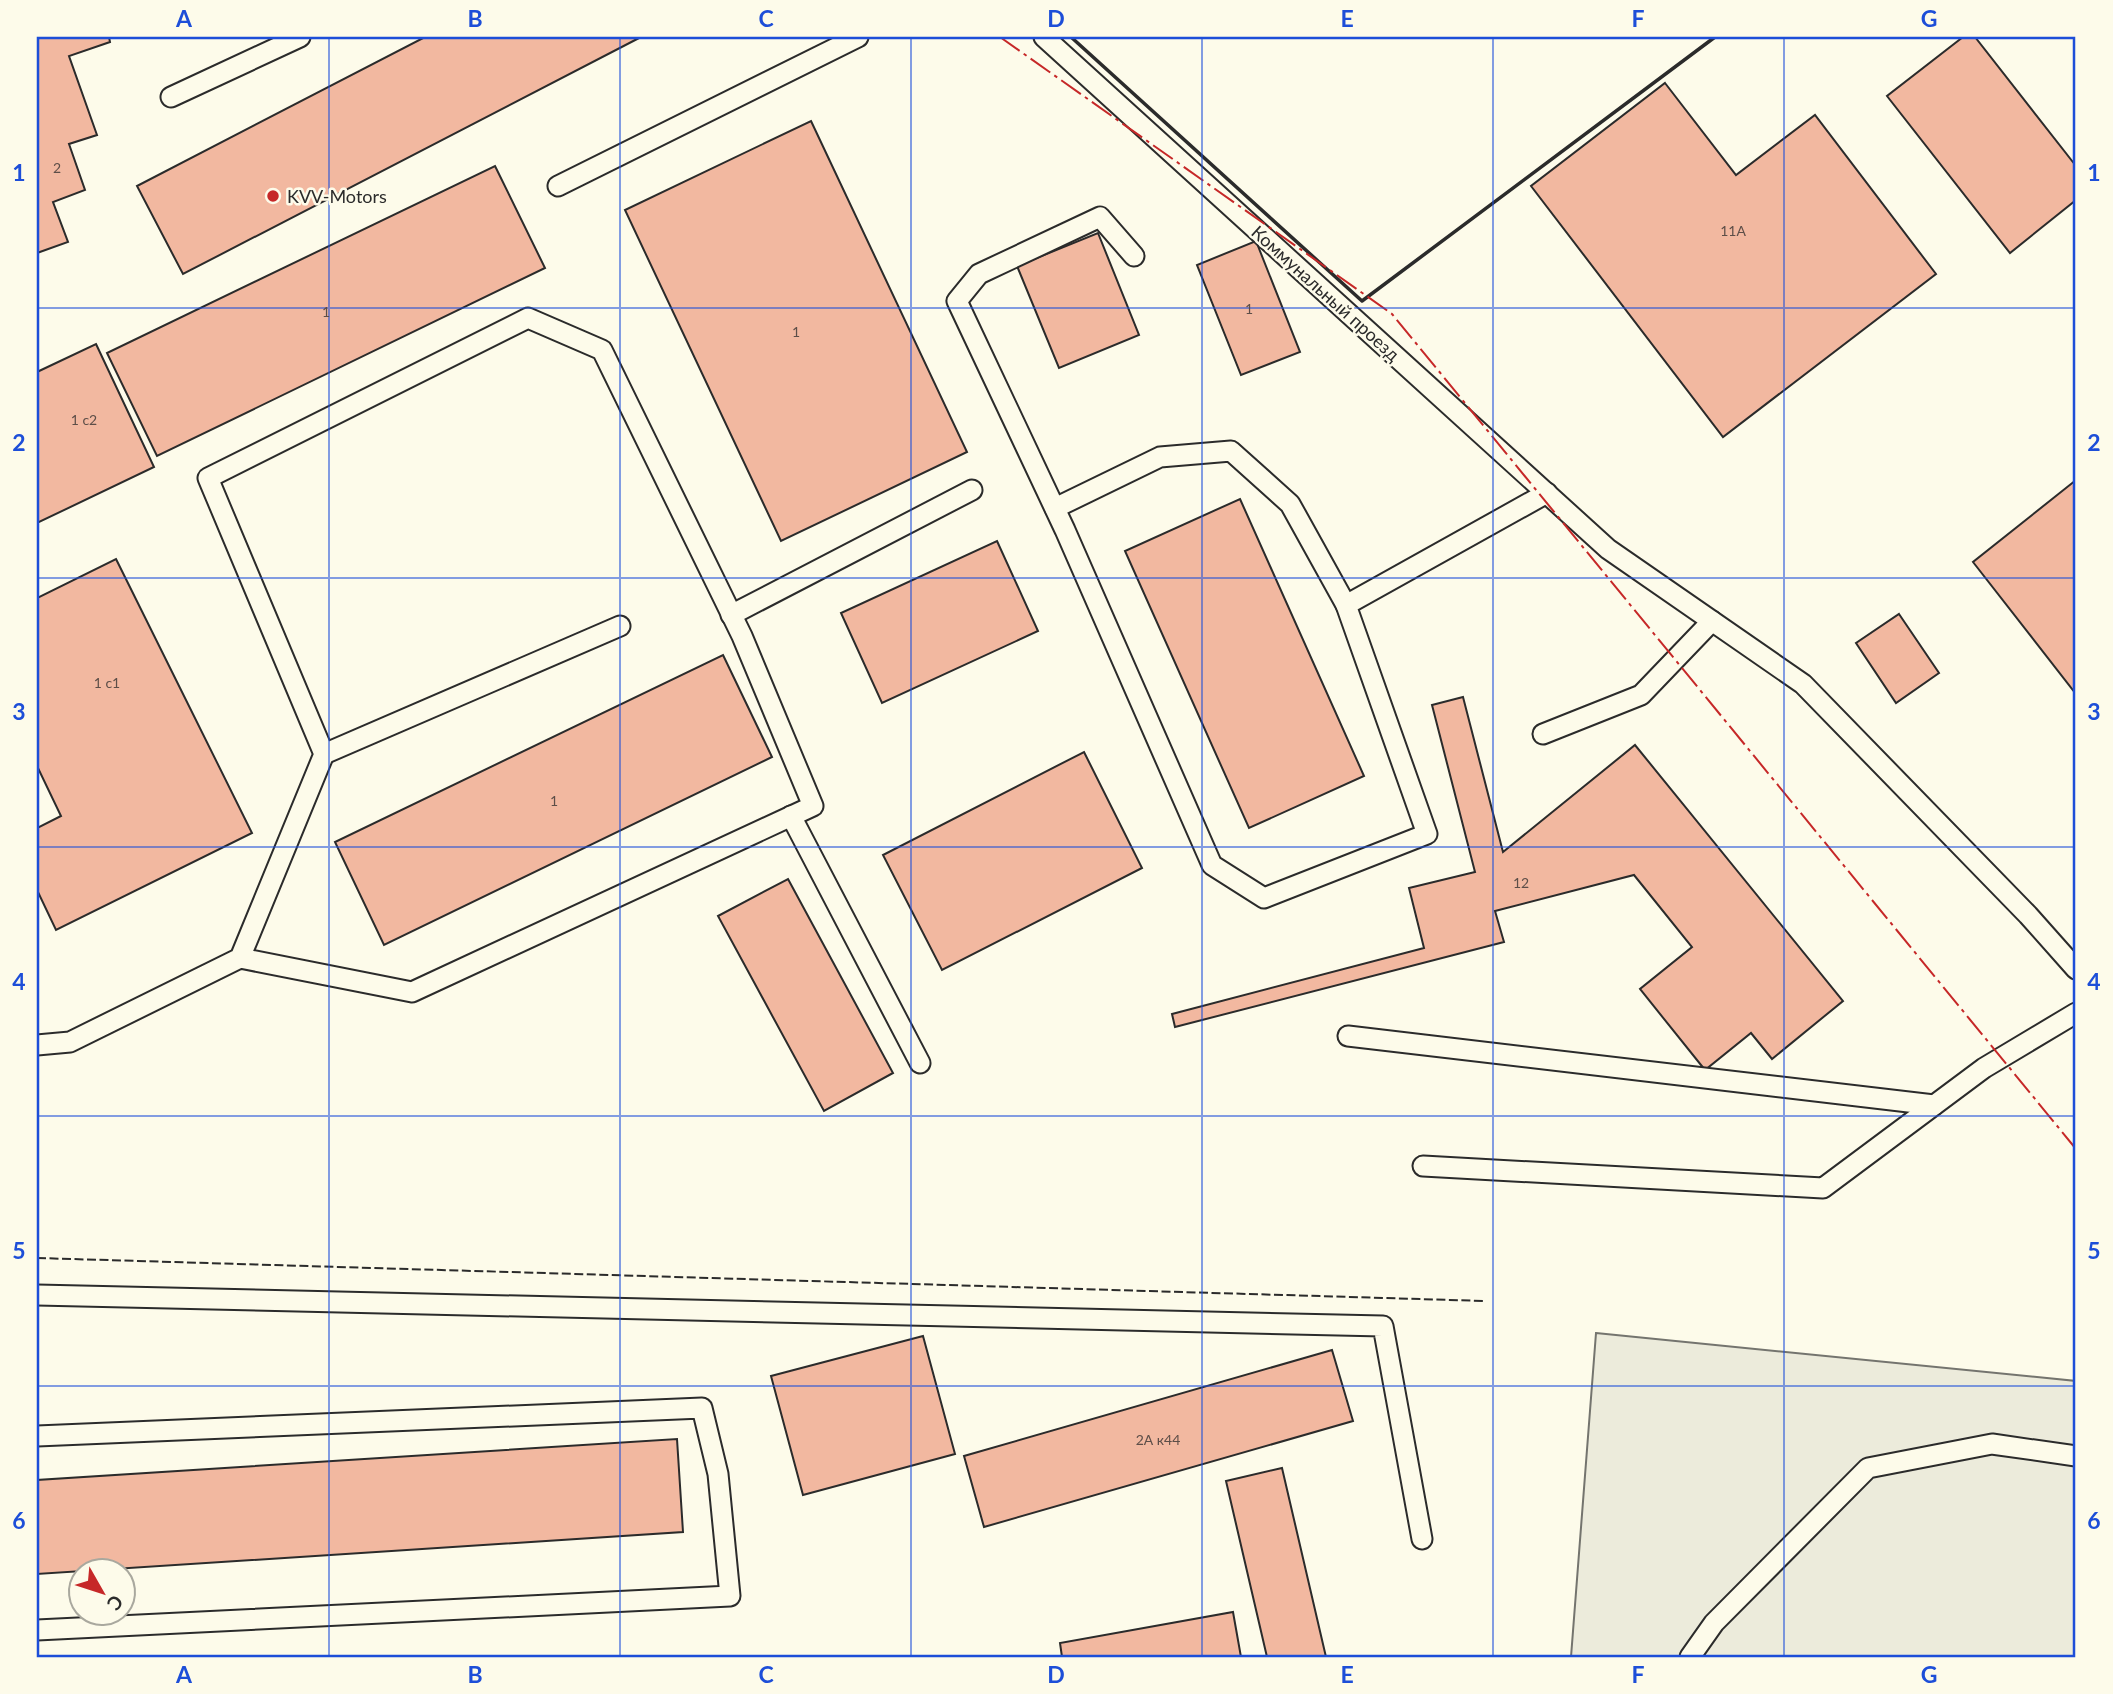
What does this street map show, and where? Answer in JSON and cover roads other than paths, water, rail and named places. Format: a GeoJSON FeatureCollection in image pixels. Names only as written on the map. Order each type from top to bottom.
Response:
{"type":"FeatureCollection","features":[{"type":"Feature","properties":{"kind":"lane"},"geometry":{"type":"LineString","coordinates":[[171,97],[300,37]]}},
{"type":"Feature","properties":{"kind":"lane"},"geometry":{"type":"LineString","coordinates":[[558,186],[858,37]]}},
{"type":"Feature","properties":{"kind":"lane","name":"Коммунальный проезд"},"geometry":{"type":"LineString","coordinates":[[1044,37],[1608,548],[1803,684],[2028,915],[2076,969]]}},
{"type":"Feature","properties":{"kind":"lane"},"geometry":{"type":"LineString","coordinates":[[1055,508],[1160,457],[1231,451],[1290,504],[1346,605],[1427,834],[1264,898],[1212,865],[1055,508],[957,301],[979,274],[1100,217],[1134,256]]}},
{"type":"Feature","properties":{"kind":"lane"},"geometry":{"type":"LineString","coordinates":[[37,1045],[69,1042],[240,958],[412,992],[813,806],[731,615],[602,350],[528,318],[208,478],[324,754]]}},
{"type":"Feature","properties":{"kind":"lane"},"geometry":{"type":"LineString","coordinates":[[731,615],[972,490]]}},
{"type":"Feature","properties":{"kind":"lane"},"geometry":{"type":"LineString","coordinates":[[1346,605],[1547,493]]}},
{"type":"Feature","properties":{"kind":"lane"},"geometry":{"type":"LineString","coordinates":[[1544,734],[1641,695],[1712,621]]}},
{"type":"Feature","properties":{"kind":"lane"},"geometry":{"type":"LineString","coordinates":[[240,958],[324,754],[620,626]]}},
{"type":"Feature","properties":{"kind":"lane"},"geometry":{"type":"LineString","coordinates":[[791,816],[920,1063]]}},
{"type":"Feature","properties":{"kind":"lane"},"geometry":{"type":"LineString","coordinates":[[1423,1166],[1823,1188],[1984,1068],[2076,1013]]}},
{"type":"Feature","properties":{"kind":"lane"},"geometry":{"type":"LineString","coordinates":[[1348,1036],[1934,1105]]}},
{"type":"Feature","properties":{"kind":"lane"},"geometry":{"type":"LineString","coordinates":[[37,1295],[1383,1326],[1422,1539]]}},
{"type":"Feature","properties":{"kind":"lane"},"geometry":{"type":"LineString","coordinates":[[37,1436],[702,1408],[718,1474],[730,1596],[37,1630]]}},
{"type":"Feature","properties":{"kind":"lane"},"geometry":{"type":"LineString","coordinates":[[1690,1657],[1714,1623],[1868,1468],[1992,1444],[2076,1456]]}},
{"type":"Feature","properties":{"kind":"place","name":"KVV-Motors"},"geometry":{"type":"Point","coordinates":[273,196]}}]}
